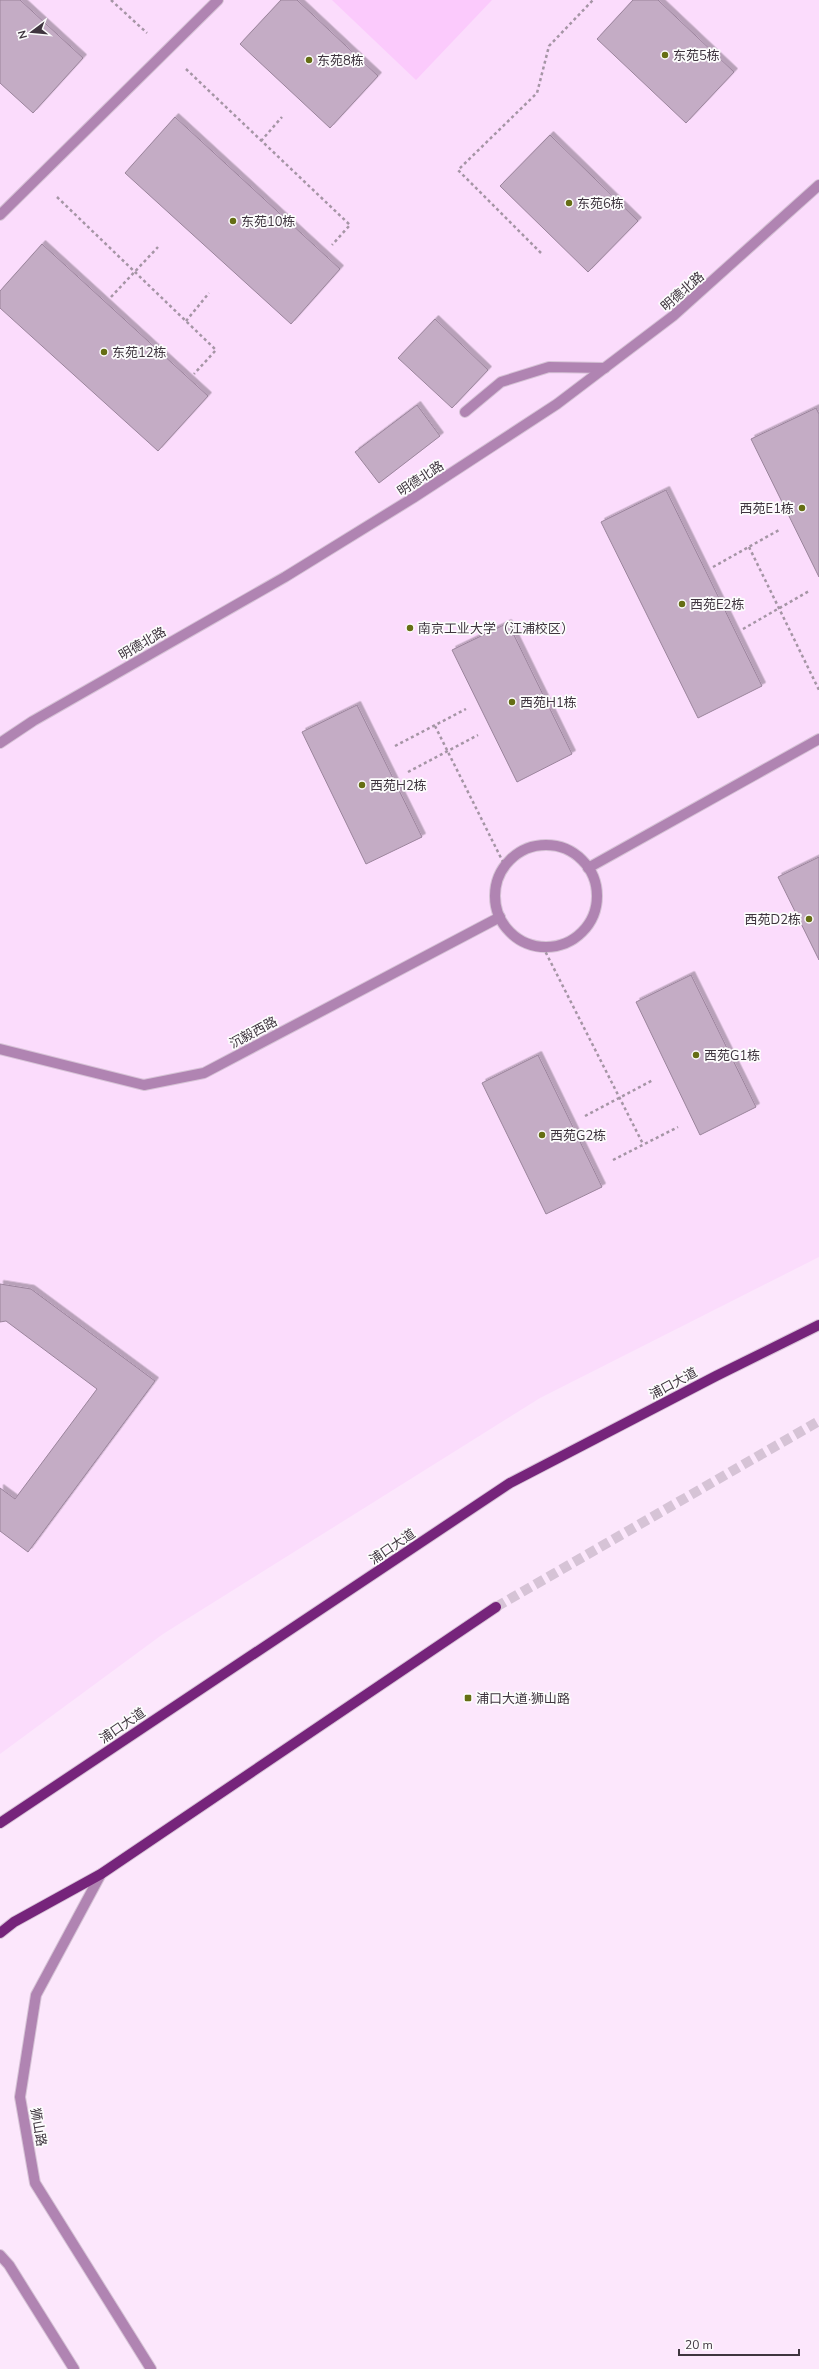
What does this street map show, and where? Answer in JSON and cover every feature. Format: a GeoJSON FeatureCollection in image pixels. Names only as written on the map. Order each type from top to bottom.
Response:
{"type":"FeatureCollection","features":[{"type":"Feature","properties":{"kind":"main road","name":"浦口大道"},"geometry":{"type":"LineString","coordinates":[[0,1823],[510,1483],[716,1376],[819,1325]]}},
{"type":"Feature","properties":{"kind":"main road"},"geometry":{"type":"LineString","coordinates":[[0,1933],[14,1922],[101,1874],[496,1607]]}},
{"type":"Feature","properties":{"kind":"street"},"geometry":{"type":"LineString","coordinates":[[0,215],[218,0]]}},
{"type":"Feature","properties":{"kind":"street","name":"明德北路"},"geometry":{"type":"LineString","coordinates":[[0,743],[33,721],[285,577],[413,498],[557,404],[673,316],[819,185]]}},
{"type":"Feature","properties":{"kind":"street"},"geometry":{"type":"LineString","coordinates":[[465,412],[501,382],[549,367],[605,368]]}},
{"type":"Feature","properties":{"kind":"street"},"geometry":{"type":"LineString","coordinates":[[588,868],[819,739]]}},
{"type":"Feature","properties":{"kind":"street"},"geometry":{"type":"LineString","coordinates":[[539,845],[555,845],[571,851],[593,875],[597,891],[596,908],[590,923],[579,936],[565,944],[543,946],[532,945],[516,938],[504,925],[497,909],[495,892],[499,875],[505,866],[509,860],[523,850],[539,845]]}},
{"type":"Feature","properties":{"kind":"street","name":"沉毅西路"},"geometry":{"type":"LineString","coordinates":[[0,1049],[144,1085],[204,1073],[500,917]]}},
{"type":"Feature","properties":{"kind":"street","name":"狮山路"},"geometry":{"type":"LineString","coordinates":[[101,1874],[36,1994],[20,2097],[35,2183],[151,2369]]}},
{"type":"Feature","properties":{"kind":"street"},"geometry":{"type":"LineString","coordinates":[[0,2255],[9,2265],[74,2369]]}},
{"type":"Feature","properties":{"kind":"path"},"geometry":{"type":"LineString","coordinates":[[111,0],[350,225],[332,245]]}},
{"type":"Feature","properties":{"kind":"path"},"geometry":{"type":"LineString","coordinates":[[541,253],[458,170],[537,93],[549,46],[593,0]]}},
{"type":"Feature","properties":{"kind":"path"},"geometry":{"type":"LineString","coordinates":[[261,140],[282,117]]}},
{"type":"Feature","properties":{"kind":"path"},"geometry":{"type":"LineString","coordinates":[[37,178],[216,350],[194,374]]}},
{"type":"Feature","properties":{"kind":"path"},"geometry":{"type":"LineString","coordinates":[[111,297],[158,247]]}},
{"type":"Feature","properties":{"kind":"path"},"geometry":{"type":"LineString","coordinates":[[186,321],[209,293]]}},
{"type":"Feature","properties":{"kind":"path"},"geometry":{"type":"LineString","coordinates":[[713,567],[779,530]]}},
{"type":"Feature","properties":{"kind":"path"},"geometry":{"type":"LineString","coordinates":[[748,547],[819,690]]}},
{"type":"Feature","properties":{"kind":"path"},"geometry":{"type":"LineString","coordinates":[[743,629],[809,591]]}},
{"type":"Feature","properties":{"kind":"path"},"geometry":{"type":"LineString","coordinates":[[395,746],[466,709]]}},
{"type":"Feature","properties":{"kind":"path"},"geometry":{"type":"LineString","coordinates":[[435,726],[505,866]]}},
{"type":"Feature","properties":{"kind":"path"},"geometry":{"type":"LineString","coordinates":[[408,772],[478,735]]}},
{"type":"Feature","properties":{"kind":"path"},"geometry":{"type":"LineString","coordinates":[[543,946],[643,1144]]}},
{"type":"Feature","properties":{"kind":"path"},"geometry":{"type":"LineString","coordinates":[[585,1116],[653,1080]]}},
{"type":"Feature","properties":{"kind":"path"},"geometry":{"type":"LineString","coordinates":[[613,1160],[678,1127]]}},
{"type":"Feature","properties":{"kind":"shaded area","name":"南京工业大学（江浦校区）"},"geometry":{"type":"Polygon","coordinates":[[[0,0],[819,0],[819,1257],[540,1398],[163,1634],[0,1754],[0,0]]]}},
{"type":"Feature","properties":{"kind":"shaded area"},"geometry":{"type":"Polygon","coordinates":[[[332,0],[492,0],[416,80],[332,0]]]}},
{"type":"Feature","properties":{"kind":"building"},"geometry":{"type":"Polygon","coordinates":[[[0,0],[20,0],[83,58],[33,113],[0,83],[0,0]]]}},
{"type":"Feature","properties":{"kind":"building","name":"东苑8栋"},"geometry":{"type":"Polygon","coordinates":[[[281,0],[297,0],[378,76],[330,128],[240,44],[281,0]]]}},
{"type":"Feature","properties":{"kind":"building","name":"东苑5栋"},"geometry":{"type":"Polygon","coordinates":[[[633,0],[658,0],[734,72],[686,123],[597,39],[633,0]]]}},
{"type":"Feature","properties":{"kind":"building","name":"东苑10栋"},"geometry":{"type":"Polygon","coordinates":[[[175,117],[340,269],[291,324],[125,173],[175,117]]]}},
{"type":"Feature","properties":{"kind":"building","name":"东苑6栋"},"geometry":{"type":"Polygon","coordinates":[[[550,135],[638,221],[588,272],[500,186],[550,135]]]}},
{"type":"Feature","properties":{"kind":"building","name":"东苑12栋"},"geometry":{"type":"Polygon","coordinates":[[[42,244],[208,396],[158,451],[0,308],[0,291],[42,244]]]}},
{"type":"Feature","properties":{"kind":"building"},"geometry":{"type":"Polygon","coordinates":[[[435,319],[488,370],[452,408],[398,358],[435,319]]]}},
{"type":"Feature","properties":{"kind":"building"},"geometry":{"type":"Polygon","coordinates":[[[417,405],[440,436],[379,483],[355,452],[417,405]]]}},
{"type":"Feature","properties":{"kind":"building","name":"西苑E1栋"},"geometry":{"type":"Polygon","coordinates":[[[816,408],[819,414],[819,577],[751,439],[816,408]]]}},
{"type":"Feature","properties":{"kind":"building","name":"西苑E2栋"},"geometry":{"type":"Polygon","coordinates":[[[666,490],[762,686],[698,718],[601,522],[666,490]]]}},
{"type":"Feature","properties":{"kind":"building","name":"西苑H1栋"},"geometry":{"type":"Polygon","coordinates":[[[508,623],[572,754],[517,782],[452,650],[508,623]]]}},
{"type":"Feature","properties":{"kind":"building","name":"西苑H2栋"},"geometry":{"type":"Polygon","coordinates":[[[357,705],[422,837],[366,864],[302,732],[357,705]]]}},
{"type":"Feature","properties":{"kind":"building","name":"西苑D2栋"},"geometry":{"type":"Polygon","coordinates":[[[819,857],[819,960],[778,877],[819,857]]]}},
{"type":"Feature","properties":{"kind":"building","name":"西苑G1栋"},"geometry":{"type":"Polygon","coordinates":[[[691,975],[756,1107],[700,1135],[636,1002],[691,975]]]}},
{"type":"Feature","properties":{"kind":"building","name":"西苑G2栋"},"geometry":{"type":"Polygon","coordinates":[[[538,1055],[602,1187],[546,1214],[482,1083],[538,1055]]]}},
{"type":"Feature","properties":{"kind":"building"},"geometry":{"type":"Polygon","coordinates":[[[0,1284],[31,1289],[155,1381],[28,1552],[0,1531],[0,1488],[15,1499],[97,1389],[6,1321],[0,1322],[0,1284]]]}},
{"type":"Feature","properties":{"kind":"tunnel"},"geometry":{"type":"LineString","coordinates":[[496,1607],[819,1421]]}},
{"type":"Feature","properties":{"kind":"place","name":"东苑5栋"},"geometry":{"type":"Point","coordinates":[665,55]}},
{"type":"Feature","properties":{"kind":"place","name":"东苑8栋"},"geometry":{"type":"Point","coordinates":[309,60]}},
{"type":"Feature","properties":{"kind":"place","name":"东苑6栋"},"geometry":{"type":"Point","coordinates":[569,203]}},
{"type":"Feature","properties":{"kind":"place","name":"东苑10栋"},"geometry":{"type":"Point","coordinates":[233,221]}},
{"type":"Feature","properties":{"kind":"place","name":"东苑12栋"},"geometry":{"type":"Point","coordinates":[104,352]}},
{"type":"Feature","properties":{"kind":"place","name":"西苑E1栋"},"geometry":{"type":"Point","coordinates":[802,508]}},
{"type":"Feature","properties":{"kind":"place","name":"西苑E2栋"},"geometry":{"type":"Point","coordinates":[682,604]}},
{"type":"Feature","properties":{"kind":"place","name":"南京工业大学（江浦校区）"},"geometry":{"type":"Point","coordinates":[410,628]}},
{"type":"Feature","properties":{"kind":"place","name":"西苑H1栋"},"geometry":{"type":"Point","coordinates":[512,702]}},
{"type":"Feature","properties":{"kind":"place","name":"西苑H2栋"},"geometry":{"type":"Point","coordinates":[362,785]}},
{"type":"Feature","properties":{"kind":"place","name":"西苑D2栋"},"geometry":{"type":"Point","coordinates":[809,919]}},
{"type":"Feature","properties":{"kind":"place","name":"西苑G1栋"},"geometry":{"type":"Point","coordinates":[696,1055]}},
{"type":"Feature","properties":{"kind":"place","name":"西苑G2栋"},"geometry":{"type":"Point","coordinates":[542,1135]}},
{"type":"Feature","properties":{"kind":"place","name":"浦口大道·狮山路"},"geometry":{"type":"Point","coordinates":[468,1698]}}]}
